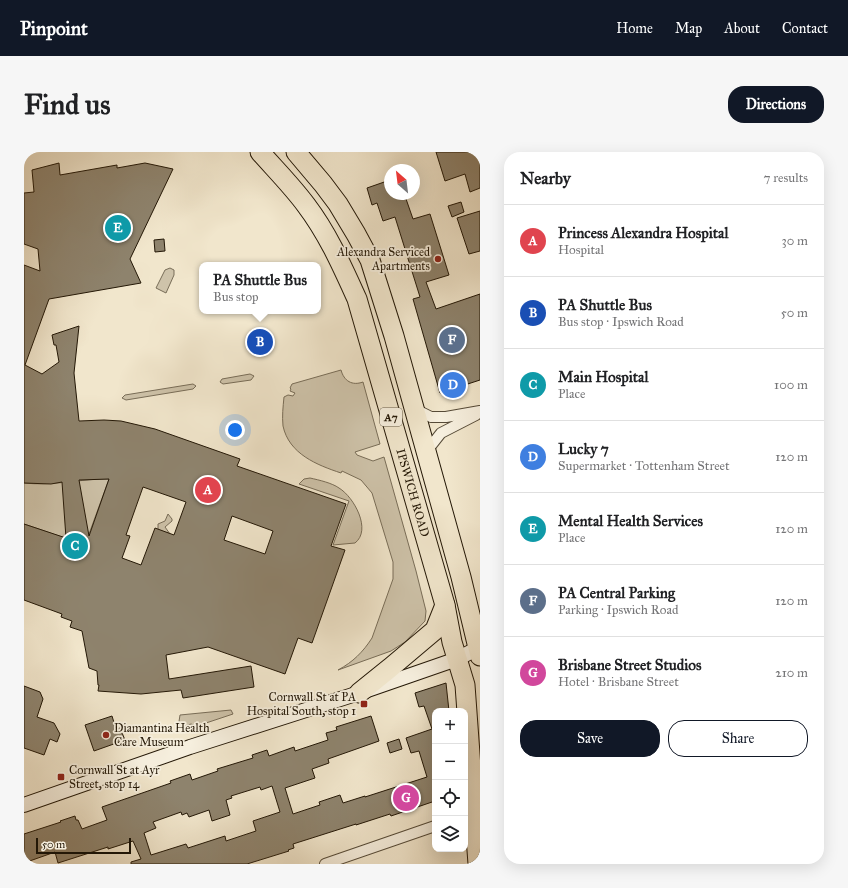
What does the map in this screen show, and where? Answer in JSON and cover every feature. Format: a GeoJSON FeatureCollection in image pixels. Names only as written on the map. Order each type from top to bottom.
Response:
{"type":"FeatureCollection","features":[{"type":"Feature","properties":{"kind":"highway","name":"IPSWICH ROAD"},"geometry":{"type":"LineString","coordinates":[[260,152],[306,204],[337,253],[357,299],[445,605],[452,642],[465,685],[468,716],[470,814],[478,864]]}},
{"type":"Feature","properties":{"kind":"highway","name":"IPSWICH ROAD"},"geometry":{"type":"LineString","coordinates":[[296,152],[338,204],[370,260],[394,336],[461,577],[480,653]]}},
{"type":"Feature","properties":{"kind":"highway"},"geometry":{"type":"LineString","coordinates":[[461,577],[480,606]]}},
{"type":"Feature","properties":{"kind":"highway"},"geometry":{"type":"LineString","coordinates":[[359,693],[434,630],[445,605]]}},
{"type":"Feature","properties":{"kind":"main road"},"geometry":{"type":"LineString","coordinates":[[24,805],[190,747],[359,693],[457,659],[480,653]]}},
{"type":"Feature","properties":{"kind":"street"},"geometry":{"type":"LineString","coordinates":[[413,408],[431,417],[446,417],[480,411]]}},
{"type":"Feature","properties":{"kind":"street"},"geometry":{"type":"LineString","coordinates":[[426,453],[441,433],[460,422],[480,414]]}},
{"type":"Feature","properties":{"kind":"street"},"geometry":{"type":"LineString","coordinates":[[325,864],[432,827]]}},
{"type":"Feature","properties":{"kind":"shaded area"},"geometry":{"type":"Polygon","coordinates":[[[170,268],[174,270],[174,275],[166,293],[156,288],[165,270],[170,268]]]}},
{"type":"Feature","properties":{"kind":"shaded area"},"geometry":{"type":"Polygon","coordinates":[[[341,370],[346,380],[349,382],[363,382],[380,444],[355,452],[357,455],[373,461],[384,457],[426,611],[425,621],[405,642],[391,651],[338,670],[357,656],[372,638],[393,579],[393,562],[372,493],[361,480],[342,471],[341,473],[314,462],[298,451],[286,436],[283,426],[283,415],[284,397],[288,395],[293,396],[295,393],[290,391],[292,384],[341,370]]]}},
{"type":"Feature","properties":{"kind":"shaded area"},"geometry":{"type":"Polygon","coordinates":[[[250,374],[254,376],[251,380],[223,384],[220,382],[222,379],[250,374]]]}},
{"type":"Feature","properties":{"kind":"shaded area"},"geometry":{"type":"Polygon","coordinates":[[[193,384],[196,386],[193,389],[126,400],[122,398],[125,395],[193,384]]]}},
{"type":"Feature","properties":{"kind":"shaded area"},"geometry":{"type":"Polygon","coordinates":[[[310,478],[336,486],[345,492],[355,506],[359,514],[362,530],[360,537],[355,543],[333,545],[349,501],[299,484],[304,479],[310,478]]]}},
{"type":"Feature","properties":{"kind":"shaded area"},"geometry":{"type":"Polygon","coordinates":[[[109,479],[85,545],[24,524],[24,483],[34,484],[109,479]]]}},
{"type":"Feature","properties":{"kind":"shaded area"},"geometry":{"type":"Polygon","coordinates":[[[168,514],[172,521],[165,527],[170,534],[158,530],[158,524],[165,521],[168,514]]]}},
{"type":"Feature","properties":{"kind":"shaded area"},"geometry":{"type":"Polygon","coordinates":[[[231,710],[233,714],[197,726],[191,724],[178,728],[180,715],[231,710]]]}},
{"type":"Feature","properties":{"kind":"building"},"geometry":{"type":"Polygon","coordinates":[[[436,152],[480,152],[480,188],[470,192],[465,174],[445,181],[436,152]]]}},
{"type":"Feature","properties":{"kind":"building"},"geometry":{"type":"Polygon","coordinates":[[[59,163],[60,175],[117,165],[117,168],[145,163],[173,169],[130,259],[141,283],[49,299],[25,365],[42,374],[59,362],[56,345],[54,345],[52,335],[79,326],[74,373],[79,421],[121,421],[155,429],[240,459],[237,466],[346,504],[331,546],[345,550],[312,643],[298,638],[285,674],[208,647],[166,655],[169,679],[251,666],[254,687],[183,698],[181,690],[141,694],[98,691],[99,685],[97,671],[89,668],[82,631],[70,627],[72,621],[61,617],[62,614],[24,600],[24,524],[66,538],[62,482],[51,484],[24,483],[24,265],[40,271],[38,249],[24,244],[24,193],[34,192],[32,170],[59,163]],[[109,479],[79,480],[89,536],[109,479]],[[143,487],[126,535],[130,536],[122,558],[141,565],[155,528],[174,535],[186,502],[143,487]],[[232,516],[224,540],[265,554],[273,531],[232,516]]]}},
{"type":"Feature","properties":{"kind":"building"},"geometry":{"type":"Polygon","coordinates":[[[384,182],[384,200],[406,200],[413,219],[430,214],[449,275],[426,282],[436,309],[480,294],[480,380],[440,393],[413,299],[420,297],[395,217],[383,221],[377,203],[372,205],[367,188],[384,182]]]}},
{"type":"Feature","properties":{"kind":"building"},"geometry":{"type":"Polygon","coordinates":[[[461,202],[464,212],[452,217],[448,206],[461,202]]]}},
{"type":"Feature","properties":{"kind":"building"},"geometry":{"type":"Polygon","coordinates":[[[480,211],[480,251],[469,254],[457,218],[480,211]]]}},
{"type":"Feature","properties":{"kind":"building"},"geometry":{"type":"Polygon","coordinates":[[[164,239],[165,251],[155,252],[154,240],[164,239]]]}},
{"type":"Feature","properties":{"kind":"building"},"geometry":{"type":"Polygon","coordinates":[[[446,683],[449,708],[432,708],[432,729],[424,706],[419,707],[415,693],[446,683]]]}},
{"type":"Feature","properties":{"kind":"building"},"geometry":{"type":"Polygon","coordinates":[[[24,686],[40,692],[43,699],[37,717],[54,723],[60,734],[57,742],[50,739],[44,755],[24,748],[24,686]]]}},
{"type":"Feature","properties":{"kind":"building","name":"Diamantina Health Care Museum"},"geometry":{"type":"Polygon","coordinates":[[[112,716],[116,729],[120,728],[125,740],[94,751],[85,725],[112,716]]]}},
{"type":"Feature","properties":{"kind":"building"},"geometry":{"type":"Polygon","coordinates":[[[371,716],[379,741],[328,759],[329,763],[312,769],[315,778],[285,788],[293,814],[320,805],[319,802],[340,795],[343,803],[427,777],[419,751],[411,753],[406,738],[432,729],[432,802],[391,816],[390,814],[293,844],[294,848],[288,850],[289,851],[247,864],[131,864],[131,862],[141,859],[133,841],[108,849],[108,847],[58,863],[55,852],[24,863],[24,834],[75,816],[82,829],[107,820],[102,807],[171,783],[170,781],[190,774],[192,780],[218,771],[217,769],[253,758],[252,755],[267,750],[269,756],[294,747],[295,751],[328,740],[326,733],[337,730],[336,727],[371,716]],[[272,786],[261,790],[260,787],[231,796],[232,798],[226,800],[230,815],[212,821],[209,810],[189,817],[187,813],[182,815],[181,812],[153,822],[156,828],[144,833],[151,855],[186,844],[188,848],[225,836],[226,841],[256,831],[253,821],[280,812],[272,786]]]}},
{"type":"Feature","properties":{"kind":"building"},"geometry":{"type":"Polygon","coordinates":[[[399,739],[402,749],[390,753],[387,743],[399,739]]]}},
{"type":"Feature","properties":{"kind":"place","name":"Mental Health Services"},"geometry":{"type":"Point","coordinates":[118,228]}},
{"type":"Feature","properties":{"kind":"place","name":"Alexandra Serviced Apartments"},"geometry":{"type":"Point","coordinates":[438,259]}},
{"type":"Feature","properties":{"kind":"place","name":"PA Central Parking"},"geometry":{"type":"Point","coordinates":[452,340]}},
{"type":"Feature","properties":{"kind":"place","name":"PA Shuttle Bus"},"geometry":{"type":"Point","coordinates":[260,342]}},
{"type":"Feature","properties":{"kind":"place","name":"Lucky 7"},"geometry":{"type":"Point","coordinates":[453,385]}},
{"type":"Feature","properties":{"kind":"place","name":"Princess Alexandra Hospital"},"geometry":{"type":"Point","coordinates":[208,490]}},
{"type":"Feature","properties":{"kind":"place","name":"Main Hospital"},"geometry":{"type":"Point","coordinates":[75,546]}},
{"type":"Feature","properties":{"kind":"place","name":"Cornwall St at PA Hospital South, stop 1"},"geometry":{"type":"Point","coordinates":[364,704]}},
{"type":"Feature","properties":{"kind":"place","name":"Diamantina Health Care Museum"},"geometry":{"type":"Point","coordinates":[106,735]}},
{"type":"Feature","properties":{"kind":"place","name":"Cornwall St at Ayr Street, stop 14"},"geometry":{"type":"Point","coordinates":[61,777]}},
{"type":"Feature","properties":{"kind":"place","name":"Brisbane Street Studios"},"geometry":{"type":"Point","coordinates":[406,798]}}]}
